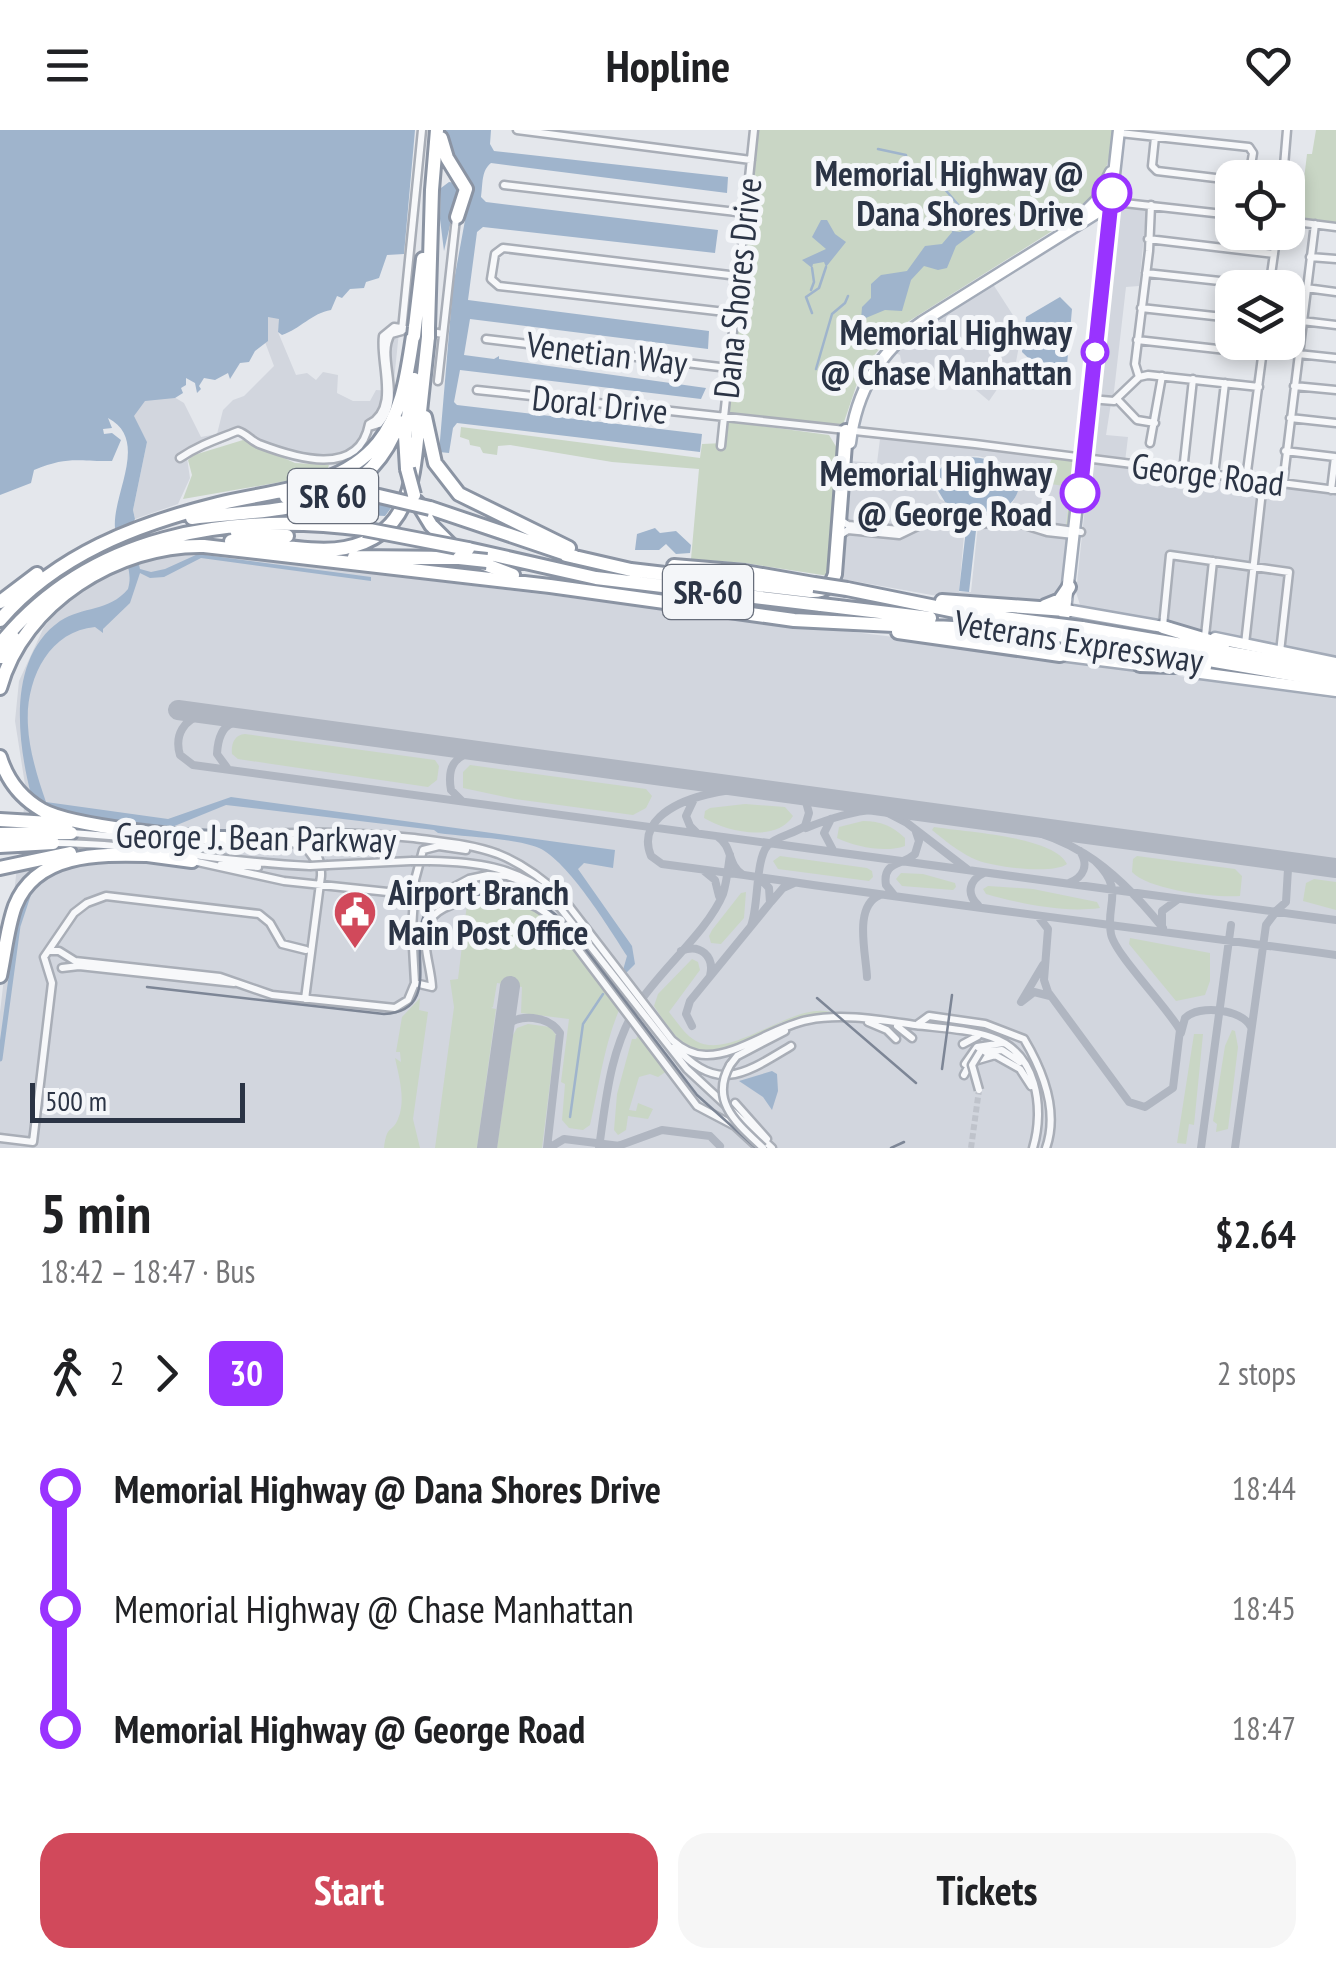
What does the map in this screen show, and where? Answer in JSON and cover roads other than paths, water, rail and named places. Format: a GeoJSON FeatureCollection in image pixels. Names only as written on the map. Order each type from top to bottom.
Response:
{"type":"FeatureCollection","features":[{"type":"Feature","properties":{"kind":"highway"},"geometry":{"type":"LineString","coordinates":[[426,130],[427,256]]}},
{"type":"Feature","properties":{"kind":"highway"},"geometry":{"type":"LineString","coordinates":[[439,130],[405,436],[412,493],[439,534],[478,563],[504,573],[630,597]]}},
{"type":"Feature","properties":{"kind":"highway"},"geometry":{"type":"LineString","coordinates":[[439,130],[447,158],[466,188],[457,217]]}},
{"type":"Feature","properties":{"kind":"highway"},"geometry":{"type":"LineString","coordinates":[[432,197],[442,180],[458,181],[463,192],[457,217]]}},
{"type":"Feature","properties":{"kind":"highway","name":"SR 60"},"geometry":{"type":"LineString","coordinates":[[0,688],[25,635],[65,594],[132,558],[168,548],[227,541],[347,548],[390,526],[412,493],[431,380],[416,330]]}},
{"type":"Feature","properties":{"kind":"highway","name":"SR 60"},"geometry":{"type":"LineString","coordinates":[[1,614],[84,552],[146,525],[236,499],[314,484],[360,461],[384,436],[398,410],[416,330]]}},
{"type":"Feature","properties":{"kind":"highway","name":"SR 60"},"geometry":{"type":"LineString","coordinates":[[146,525],[304,505],[348,488],[376,464],[396,430],[406,396],[416,330]]}},
{"type":"Feature","properties":{"kind":"highway"},"geometry":{"type":"LineString","coordinates":[[431,380],[430,452],[449,485],[471,503],[598,560]]}},
{"type":"Feature","properties":{"kind":"highway"},"geometry":{"type":"LineString","coordinates":[[566,556],[631,570],[804,591],[824,590],[836,572],[838,512],[849,431]]}},
{"type":"Feature","properties":{"kind":"highway","name":"SR-60"},"geometry":{"type":"LineString","coordinates":[[181,515],[324,493],[386,497],[430,508],[566,556],[735,571],[848,590]]}},
{"type":"Feature","properties":{"kind":"highway"},"geometry":{"type":"LineString","coordinates":[[164,537],[235,533],[354,539],[384,524],[412,493]]}},
{"type":"Feature","properties":{"kind":"highway","name":"SR-60"},"geometry":{"type":"LineString","coordinates":[[0,644],[38,604],[78,574],[118,553],[164,537],[245,525],[304,524],[364,530],[463,554],[596,578],[820,605]]}},
{"type":"Feature","properties":{"kind":"highway"},"geometry":{"type":"LineString","coordinates":[[204,546],[762,616],[1033,632]]}},
{"type":"Feature","properties":{"kind":"highway"},"geometry":{"type":"LineString","coordinates":[[282,555],[463,554],[586,583],[821,612],[838,598],[841,569]]}},
{"type":"Feature","properties":{"kind":"highway"},"geometry":{"type":"LineString","coordinates":[[596,578],[683,596]]}},
{"type":"Feature","properties":{"kind":"highway","name":"Veterans Expressway"},"geometry":{"type":"LineString","coordinates":[[848,590],[1058,630],[1193,647],[1336,673]]}},
{"type":"Feature","properties":{"kind":"highway"},"geometry":{"type":"LineString","coordinates":[[0,656],[31,620],[65,594]]}},
{"type":"Feature","properties":{"kind":"highway"},"geometry":{"type":"LineString","coordinates":[[905,601],[1038,608],[1070,602]]}},
{"type":"Feature","properties":{"kind":"highway"},"geometry":{"type":"LineString","coordinates":[[1038,608],[1070,602]]}},
{"type":"Feature","properties":{"kind":"highway","name":"Veterans Expressway"},"geometry":{"type":"LineString","coordinates":[[820,605],[1033,632],[1058,630]]}},
{"type":"Feature","properties":{"kind":"highway"},"geometry":{"type":"LineString","coordinates":[[852,624],[1063,655]]}},
{"type":"Feature","properties":{"kind":"highway"},"geometry":{"type":"LineString","coordinates":[[1163,627],[1293,664]]}},
{"type":"Feature","properties":{"kind":"highway","name":"Veterans Expressway"},"geometry":{"type":"LineString","coordinates":[[1082,633],[1252,669],[1336,673]]}},
{"type":"Feature","properties":{"kind":"highway"},"geometry":{"type":"LineString","coordinates":[[1193,647],[1228,657],[1336,673]]}},
{"type":"Feature","properties":{"kind":"highway"},"geometry":{"type":"LineString","coordinates":[[1140,665],[1252,669]]}},
{"type":"Feature","properties":{"kind":"highway"},"geometry":{"type":"LineString","coordinates":[[0,757],[8,778],[54,833]]}},
{"type":"Feature","properties":{"kind":"highway"},"geometry":{"type":"LineString","coordinates":[[0,827],[35,824],[99,850],[148,851],[192,860]]}},
{"type":"Feature","properties":{"kind":"highway"},"geometry":{"type":"LineString","coordinates":[[0,846],[37,843],[54,833],[116,826],[225,838]]}},
{"type":"Feature","properties":{"kind":"highway"},"geometry":{"type":"LineString","coordinates":[[0,827],[71,833]]}},
{"type":"Feature","properties":{"kind":"highway"},"geometry":{"type":"LineString","coordinates":[[0,868],[54,833]]}},
{"type":"Feature","properties":{"kind":"highway"},"geometry":{"type":"LineString","coordinates":[[0,976],[14,910],[20,895],[41,873],[66,860],[148,851]]}},
{"type":"Feature","properties":{"kind":"main road"},"geometry":{"type":"LineString","coordinates":[[841,569],[849,431],[859,387],[872,363],[915,320],[1083,215],[1103,190],[1122,132]]}},
{"type":"Feature","properties":{"kind":"main road"},"geometry":{"type":"LineString","coordinates":[[1122,132],[1063,655],[1336,691]]}},
{"type":"Feature","properties":{"kind":"main road"},"geometry":{"type":"LineString","coordinates":[[1108,255],[1116,157]]}},
{"type":"Feature","properties":{"kind":"main road"},"geometry":{"type":"LineString","coordinates":[[849,431],[866,384],[899,340],[1114,201]]}},
{"type":"Feature","properties":{"kind":"main road"},"geometry":{"type":"LineString","coordinates":[[1082,222],[1096,225],[1107,240]]}},
{"type":"Feature","properties":{"kind":"main road"},"geometry":{"type":"LineString","coordinates":[[1070,602],[1088,612],[1280,653],[1336,673]]}},
{"type":"Feature","properties":{"kind":"main road"},"geometry":{"type":"LineString","coordinates":[[1088,612],[1077,622],[1074,643],[1078,652],[1089,658]]}},
{"type":"Feature","properties":{"kind":"street"},"geometry":{"type":"LineString","coordinates":[[416,330],[426,130]]}},
{"type":"Feature","properties":{"kind":"street"},"geometry":{"type":"LineString","coordinates":[[516,130],[750,160]]}},
{"type":"Feature","properties":{"kind":"street","name":"Dana Shores Drive"},"geometry":{"type":"LineString","coordinates":[[721,446],[754,130]]}},
{"type":"Feature","properties":{"kind":"street"},"geometry":{"type":"LineString","coordinates":[[1284,160],[1288,130]]}},
{"type":"Feature","properties":{"kind":"street"},"geometry":{"type":"LineString","coordinates":[[1122,132],[1248,147],[1251,160]]}},
{"type":"Feature","properties":{"kind":"street"},"geometry":{"type":"LineString","coordinates":[[1155,137],[1152,166],[1157,171],[1215,178]]}},
{"type":"Feature","properties":{"kind":"street"},"geometry":{"type":"LineString","coordinates":[[504,185],[745,213]]}},
{"type":"Feature","properties":{"kind":"street"},"geometry":{"type":"LineString","coordinates":[[1114,201],[1215,213]]}},
{"type":"Feature","properties":{"kind":"street"},"geometry":{"type":"LineString","coordinates":[[1139,377],[1135,364],[1151,206]]}},
{"type":"Feature","properties":{"kind":"street"},"geometry":{"type":"LineString","coordinates":[[431,380],[443,334],[457,217]]}},
{"type":"Feature","properties":{"kind":"street"},"geometry":{"type":"LineString","coordinates":[[1305,223],[1336,226]]}},
{"type":"Feature","properties":{"kind":"street"},"geometry":{"type":"LineString","coordinates":[[1305,296],[1315,224]]}},
{"type":"Feature","properties":{"kind":"street"},"geometry":{"type":"LineString","coordinates":[[1148,239],[1274,254]]}},
{"type":"Feature","properties":{"kind":"street"},"geometry":{"type":"LineString","coordinates":[[734,313],[499,286],[491,279],[495,254],[503,248],[738,276]]}},
{"type":"Feature","properties":{"kind":"street"},"geometry":{"type":"LineString","coordinates":[[1272,270],[1275,250]]}},
{"type":"Feature","properties":{"kind":"street"},"geometry":{"type":"LineString","coordinates":[[1310,256],[1336,260]]}},
{"type":"Feature","properties":{"kind":"street"},"geometry":{"type":"LineString","coordinates":[[1146,273],[1215,280]]}},
{"type":"Feature","properties":{"kind":"street"},"geometry":{"type":"LineString","coordinates":[[1306,288],[1336,292]]}},
{"type":"Feature","properties":{"kind":"street"},"geometry":{"type":"LineString","coordinates":[[1141,308],[1215,316]]}},
{"type":"Feature","properties":{"kind":"street"},"geometry":{"type":"LineString","coordinates":[[1305,321],[1336,325]]}},
{"type":"Feature","properties":{"kind":"street"},"geometry":{"type":"LineString","coordinates":[[180,458],[198,446],[240,431],[285,454],[333,460],[360,447],[368,425],[380,424],[387,413],[390,384],[386,340],[392,333],[416,330],[443,334]]}},
{"type":"Feature","properties":{"kind":"street","name":"Venetian Way"},"geometry":{"type":"LineString","coordinates":[[486,339],[728,368]]}},
{"type":"Feature","properties":{"kind":"street"},"geometry":{"type":"LineString","coordinates":[[1137,340],[1215,349]]}},
{"type":"Feature","properties":{"kind":"street"},"geometry":{"type":"LineString","coordinates":[[1305,355],[1336,358]]}},
{"type":"Feature","properties":{"kind":"street"},"geometry":{"type":"LineString","coordinates":[[1246,479],[1261,360]]}},
{"type":"Feature","properties":{"kind":"street"},"geometry":{"type":"LineString","coordinates":[[1283,484],[1297,360]]}},
{"type":"Feature","properties":{"kind":"street"},"geometry":{"type":"LineString","coordinates":[[1150,443],[1162,376]]}},
{"type":"Feature","properties":{"kind":"street"},"geometry":{"type":"LineString","coordinates":[[1093,399],[1117,399],[1139,377],[1259,387]]}},
{"type":"Feature","properties":{"kind":"street"},"geometry":{"type":"LineString","coordinates":[[1183,471],[1193,379]]}},
{"type":"Feature","properties":{"kind":"street"},"geometry":{"type":"LineString","coordinates":[[1214,475],[1225,383]]}},
{"type":"Feature","properties":{"kind":"street"},"geometry":{"type":"LineString","coordinates":[[1294,386],[1336,390]]}},
{"type":"Feature","properties":{"kind":"street","name":"Doral Drive"},"geometry":{"type":"LineString","coordinates":[[477,390],[723,418]]}},
{"type":"Feature","properties":{"kind":"street"},"geometry":{"type":"LineString","coordinates":[[1117,399],[1137,420],[1155,423]]}},
{"type":"Feature","properties":{"kind":"street","name":"George Road"},"geometry":{"type":"LineString","coordinates":[[723,418],[1334,490]]}},
{"type":"Feature","properties":{"kind":"street"},"geometry":{"type":"LineString","coordinates":[[1290,418],[1336,422]]}},
{"type":"Feature","properties":{"kind":"street"},"geometry":{"type":"LineString","coordinates":[[1286,451],[1335,457],[1334,490]]}},
{"type":"Feature","properties":{"kind":"street"},"geometry":{"type":"LineString","coordinates":[[1244,645],[1264,482]]}},
{"type":"Feature","properties":{"kind":"street"},"geometry":{"type":"LineString","coordinates":[[842,521],[894,530],[937,514],[1018,522],[1047,532],[1077,533]]}},
{"type":"Feature","properties":{"kind":"street"},"geometry":{"type":"LineString","coordinates":[[842,534],[848,530],[899,535],[937,518],[964,519]]}},
{"type":"Feature","properties":{"kind":"street"},"geometry":{"type":"LineString","coordinates":[[1163,627],[1170,555],[1289,572],[1280,653]]}},
{"type":"Feature","properties":{"kind":"street"},"geometry":{"type":"LineString","coordinates":[[1205,636],[1214,562]]}},
{"type":"Feature","properties":{"kind":"street","name":"George J. Bean Parkway"},"geometry":{"type":"LineString","coordinates":[[71,833],[186,842],[298,831],[362,834],[487,850],[524,866],[553,888],[683,1049],[705,1056],[804,1021],[860,1018],[984,1035],[1004,1044],[1026,1065],[1036,1090],[1038,1129],[1033,1148]]}},
{"type":"Feature","properties":{"kind":"street"},"geometry":{"type":"LineString","coordinates":[[362,834],[412,842],[423,850],[446,847],[493,856],[553,888]]}},
{"type":"Feature","properties":{"kind":"street"},"geometry":{"type":"LineString","coordinates":[[186,842],[298,839],[313,848],[321,867],[307,950],[305,999]]}},
{"type":"Feature","properties":{"kind":"street"},"geometry":{"type":"LineString","coordinates":[[148,851],[295,842],[314,858],[319,885]]}},
{"type":"Feature","properties":{"kind":"street"},"geometry":{"type":"LineString","coordinates":[[49,951],[76,960],[220,978],[286,996],[390,1008],[408,1000],[415,984],[412,936],[423,850]]}},
{"type":"Feature","properties":{"kind":"street","name":"George J. Bean Parkway"},"geometry":{"type":"LineString","coordinates":[[148,851],[310,866],[430,861],[486,865],[511,872],[541,888],[568,914],[670,1048],[708,1091],[773,1148]]}},
{"type":"Feature","properties":{"kind":"street"},"geometry":{"type":"LineString","coordinates":[[192,860],[275,879],[429,896],[478,876],[508,876],[539,890],[568,914]]}},
{"type":"Feature","properties":{"kind":"street"},"geometry":{"type":"LineString","coordinates":[[192,860],[262,868],[310,866]]}},
{"type":"Feature","properties":{"kind":"street"},"geometry":{"type":"LineString","coordinates":[[0,1138],[34,1142],[52,983],[44,961],[77,910],[92,900],[110,895],[260,914],[268,919],[281,945],[307,950]]}},
{"type":"Feature","properties":{"kind":"street"},"geometry":{"type":"LineString","coordinates":[[412,936],[421,900],[429,896]]}},
{"type":"Feature","properties":{"kind":"street"},"geometry":{"type":"LineString","coordinates":[[415,984],[432,986],[427,930],[440,909],[497,898],[531,904],[560,926],[697,1106],[735,1126],[761,1148]]}},
{"type":"Feature","properties":{"kind":"street"},"geometry":{"type":"LineString","coordinates":[[52,983],[62,968],[58,937]]}},
{"type":"Feature","properties":{"kind":"street"},"geometry":{"type":"LineString","coordinates":[[47,968],[53,971],[74,965],[234,983]]}},
{"type":"Feature","properties":{"kind":"street"},"geometry":{"type":"LineString","coordinates":[[286,996],[300,991],[306,970]]}},
{"type":"Feature","properties":{"kind":"street"},"geometry":{"type":"LineString","coordinates":[[917,1025],[929,1016],[985,1024],[1020,1036],[1044,1083],[1051,1114],[1046,1148]]}},
{"type":"Feature","properties":{"kind":"street"},"geometry":{"type":"LineString","coordinates":[[860,1018],[882,1027],[896,1039]]}},
{"type":"Feature","properties":{"kind":"street"},"geometry":{"type":"LineString","coordinates":[[761,1148],[726,1110],[722,1088],[730,1065],[738,1056],[804,1021]]}},
{"type":"Feature","properties":{"kind":"street"},"geometry":{"type":"LineString","coordinates":[[886,1021],[912,1038]]}},
{"type":"Feature","properties":{"kind":"street"},"geometry":{"type":"LineString","coordinates":[[664,1028],[685,1057],[720,1076],[748,1072],[792,1046]]}},
{"type":"Feature","properties":{"kind":"street"},"geometry":{"type":"LineString","coordinates":[[963,1044],[984,1035]]}},
{"type":"Feature","properties":{"kind":"street"},"geometry":{"type":"LineString","coordinates":[[1004,1044],[988,1044],[977,1051],[963,1075],[977,1058],[995,1056],[1020,1069],[1036,1090]]}},
{"type":"Feature","properties":{"kind":"street"},"geometry":{"type":"LineString","coordinates":[[670,1048],[712,1078]]}},
{"type":"Feature","properties":{"kind":"street"},"geometry":{"type":"LineString","coordinates":[[977,1051],[1002,1050],[1026,1065]]}},
{"type":"Feature","properties":{"kind":"street"},"geometry":{"type":"LineString","coordinates":[[977,1051],[972,1065],[979,1090],[975,1072],[978,1063],[992,1057],[1007,1060]]}},
{"type":"Feature","properties":{"kind":"street"},"geometry":{"type":"LineString","coordinates":[[735,1103],[773,1148]]}},
{"type":"Feature","properties":{"kind":"street"},"geometry":{"type":"LineString","coordinates":[[1038,1129],[1051,1130]]}},
{"type":"Feature","properties":{"kind":"water"},"geometry":{"type":"Polygon","coordinates":[[[0,130],[415,130],[404,254],[387,255],[379,278],[366,282],[364,288],[350,289],[342,298],[337,296],[331,310],[282,335],[278,332],[279,319],[268,317],[268,341],[249,362],[240,363],[230,379],[228,373],[215,380],[204,378],[197,393],[195,383],[186,378],[183,393],[175,398],[145,401],[134,416],[147,442],[130,529],[140,569],[165,569],[198,554],[371,577],[371,581],[201,558],[164,577],[150,578],[140,573],[130,603],[103,633],[95,627],[64,638],[52,648],[35,676],[28,709],[29,735],[46,802],[168,819],[231,797],[615,850],[613,868],[584,863],[578,869],[632,946],[635,964],[625,974],[627,956],[587,896],[550,855],[529,845],[226,805],[172,827],[48,811],[39,822],[21,744],[22,687],[41,639],[60,621],[113,602],[128,589],[129,572],[115,528],[128,454],[120,428],[108,418],[112,428],[103,429],[104,434],[112,433],[121,440],[112,461],[74,460],[46,465],[34,470],[31,483],[0,495],[0,130]]]}},
{"type":"Feature","properties":{"kind":"water"},"geometry":{"type":"Polygon","coordinates":[[[445,130],[491,130],[494,151],[728,177],[727,193],[491,163],[482,183],[481,197],[486,202],[718,230],[715,253],[483,227],[477,232],[468,300],[709,331],[708,349],[470,319],[464,355],[494,359],[499,356],[706,388],[701,399],[460,370],[454,402],[702,434],[700,452],[457,423],[449,453],[439,452],[453,286],[472,182],[455,164],[445,130]]]}},
{"type":"Feature","properties":{"kind":"water"},"geometry":{"type":"Polygon","coordinates":[[[449,182],[456,183],[458,191],[444,251],[441,188],[449,182]]]}},
{"type":"Feature","properties":{"kind":"water"},"geometry":{"type":"Polygon","coordinates":[[[821,220],[827,220],[835,234],[846,242],[826,267],[824,262],[813,264],[812,268],[802,260],[826,249],[812,237],[821,220]]]}},
{"type":"Feature","properties":{"kind":"water"},"geometry":{"type":"Polygon","coordinates":[[[975,227],[975,232],[956,246],[947,268],[924,266],[911,280],[902,311],[885,310],[861,320],[862,307],[871,298],[871,284],[881,275],[907,271],[925,246],[942,244],[953,231],[975,227]]]}},
{"type":"Feature","properties":{"kind":"water"},"geometry":{"type":"Polygon","coordinates":[[[1060,297],[1072,309],[1067,365],[1050,379],[1022,352],[1026,317],[1060,297]]]}},
{"type":"Feature","properties":{"kind":"water"},"geometry":{"type":"Polygon","coordinates":[[[971,457],[1001,464],[1012,473],[1019,487],[1014,500],[1004,508],[978,513],[969,592],[959,591],[968,512],[945,502],[934,484],[947,463],[971,457]]]}},
{"type":"Feature","properties":{"kind":"water"},"geometry":{"type":"Polygon","coordinates":[[[356,495],[397,500],[385,516],[345,514],[344,503],[356,495]]]}},
{"type":"Feature","properties":{"kind":"water"},"geometry":{"type":"Polygon","coordinates":[[[655,528],[660,533],[676,531],[691,545],[690,553],[676,554],[666,544],[659,550],[635,550],[637,534],[655,528]]]}},
{"type":"Feature","properties":{"kind":"water"},"geometry":{"type":"Polygon","coordinates":[[[772,1071],[777,1074],[778,1091],[772,1110],[763,1097],[739,1081],[772,1071]]]}},
{"type":"Feature","properties":{"kind":"waterway"},"geometry":{"type":"LineString","coordinates":[[878,149],[906,155],[908,182],[943,187],[960,207],[953,231]]}},
{"type":"Feature","properties":{"kind":"waterway"},"geometry":{"type":"LineString","coordinates":[[976,187],[991,176],[1002,176]]}},
{"type":"Feature","properties":{"kind":"waterway"},"geometry":{"type":"LineString","coordinates":[[812,313],[806,297],[819,288],[826,267]]}},
{"type":"Feature","properties":{"kind":"waterway"},"geometry":{"type":"LineString","coordinates":[[811,290],[812,268]]}},
{"type":"Feature","properties":{"kind":"waterway"},"geometry":{"type":"LineString","coordinates":[[816,369],[832,314],[848,296]]}},
{"type":"Feature","properties":{"kind":"waterway"},"geometry":{"type":"LineString","coordinates":[[0,1059],[18,926],[30,890]]}},
{"type":"Feature","properties":{"kind":"waterway"},"geometry":{"type":"LineString","coordinates":[[570,1117],[583,1024],[603,994]]}},
{"type":"Feature","properties":{"kind":"tunnel"},"geometry":{"type":"LineString","coordinates":[[971,1148],[979,1090]]}},
{"type":"Feature","properties":{"kind":"tram line"},"geometry":{"type":"LineString","coordinates":[[147,987],[384,1014],[402,1010],[419,989],[421,925],[429,908],[442,901],[477,895],[518,896],[543,906],[567,925],[697,1095],[756,1148]]}},
{"type":"Feature","properties":{"kind":"tram line"},"geometry":{"type":"LineString","coordinates":[[942,1069],[952,995]]}},
{"type":"Feature","properties":{"kind":"tram line"},"geometry":{"type":"LineString","coordinates":[[817,998],[916,1083]]}},
{"type":"Feature","properties":{"kind":"tram line"},"geometry":{"type":"LineString","coordinates":[[891,1148],[904,1142]]}},
{"type":"Feature","properties":{"kind":"place","name":"Memorial Highway @ Dana Shores Drive"},"geometry":{"type":"Point","coordinates":[1112,193]}},
{"type":"Feature","properties":{"kind":"place","name":"Memorial Highway @ Chase Manhattan"},"geometry":{"type":"Point","coordinates":[1095,352]}},
{"type":"Feature","properties":{"kind":"place","name":"Memorial Highway @ George Road"},"geometry":{"type":"Point","coordinates":[1080,493]}},
{"type":"Feature","properties":{"kind":"place","name":"Airport Branch Main Post Office"},"geometry":{"type":"Point","coordinates":[355,950]}}]}
